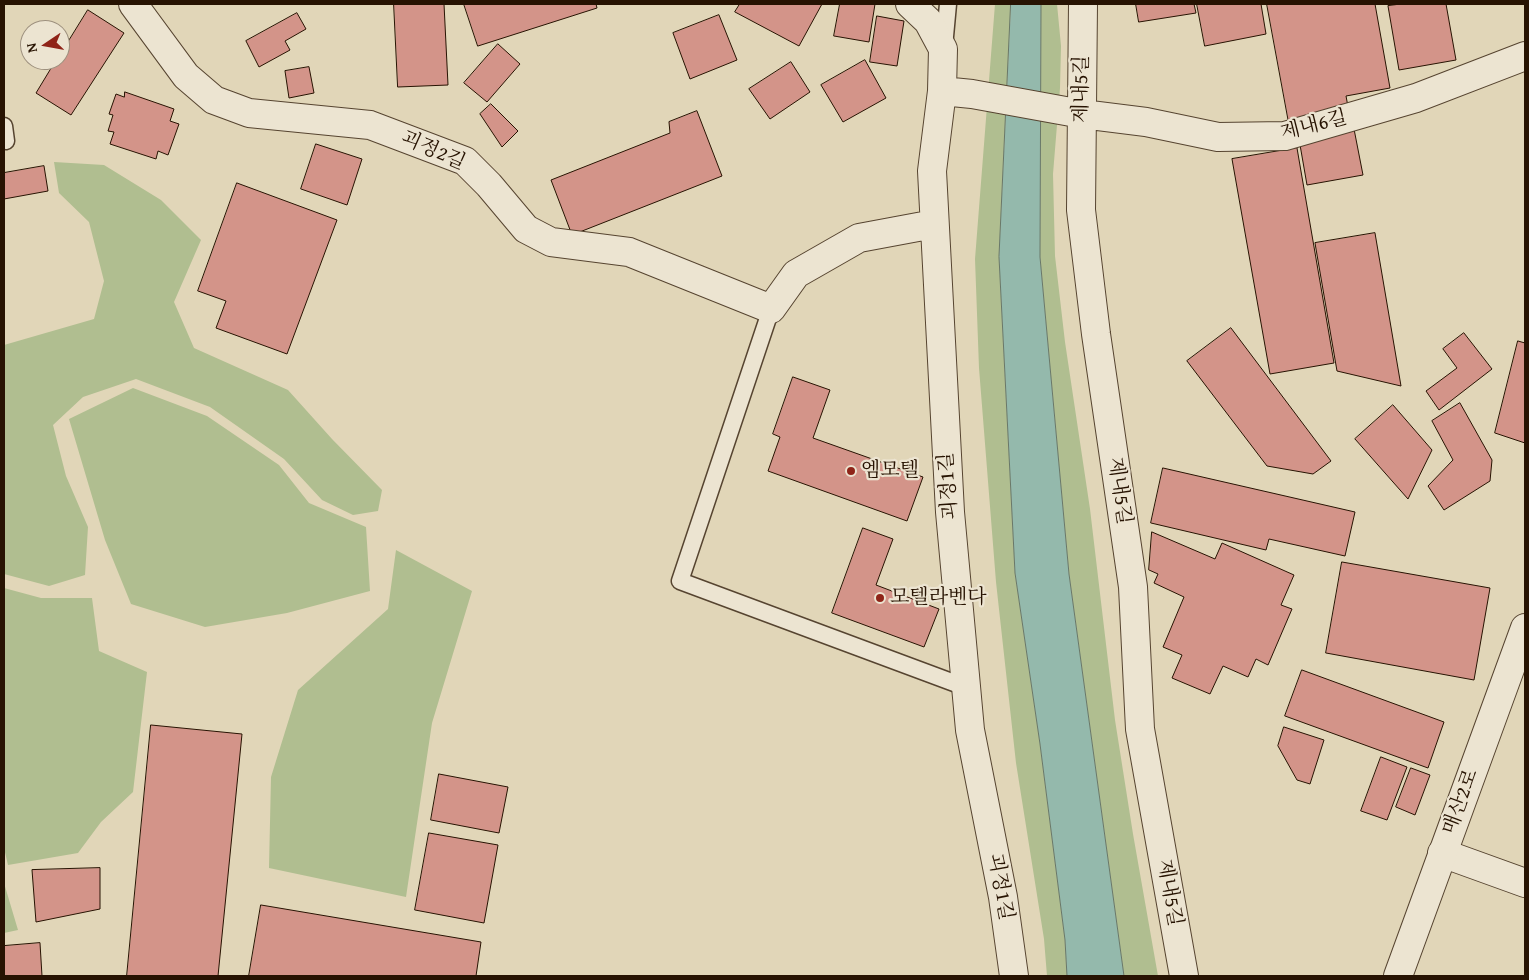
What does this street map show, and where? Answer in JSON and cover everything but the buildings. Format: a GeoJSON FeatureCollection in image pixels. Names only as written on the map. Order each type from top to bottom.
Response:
{"type":"FeatureCollection","features":[{"type":"Feature","properties":{"kind":"street","name":"괴정2길"},"geometry":{"type":"LineString","coordinates":[[133,4],[186,76],[214,100],[249,113],[370,125],[465,161],[490,186],[526,229],[551,242],[629,252],[771,309]]}},
{"type":"Feature","properties":{"kind":"street"},"geometry":{"type":"LineString","coordinates":[[910,4],[928,21],[944,49]]}},
{"type":"Feature","properties":{"kind":"street","name":"제내5길"},"geometry":{"type":"LineString","coordinates":[[1083,4],[1073,112],[1082,210],[1096,334],[1132,587],[1140,729],[1184,976]]}},
{"type":"Feature","properties":{"kind":"street","name":"괴정1길"},"geometry":{"type":"LineString","coordinates":[[944,49],[942,91],[932,171],[950,512],[970,730],[1003,897],[1014,976]]}},
{"type":"Feature","properties":{"kind":"street","name":"제내6길"},"geometry":{"type":"LineString","coordinates":[[942,91],[972,94],[1073,112],[1146,122],[1218,137],[1285,136],[1416,98],[1525,56]]}},
{"type":"Feature","properties":{"kind":"street"},"geometry":{"type":"LineString","coordinates":[[771,309],[796,274],[859,238],[934,224]]}},
{"type":"Feature","properties":{"kind":"street","name":"매산2로"},"geometry":{"type":"LineString","coordinates":[[1398,976],[1525,628]]}},
{"type":"Feature","properties":{"kind":"street"},"geometry":{"type":"LineString","coordinates":[[1442,853],[1525,883]]}},
{"type":"Feature","properties":{"kind":"lane"},"geometry":{"type":"LineString","coordinates":[[944,49],[948,4]]}},
{"type":"Feature","properties":{"kind":"lane"},"geometry":{"type":"LineString","coordinates":[[771,309],[680,581],[966,687]]}},
{"type":"Feature","properties":{"kind":"green space"},"geometry":{"type":"Polygon","coordinates":[[[995,4],[1011,4],[999,257],[1015,573],[1040,744],[1065,940],[1067,976],[1047,976],[1044,939],[1016,763],[996,582],[979,368],[975,259],[995,4]]]}},
{"type":"Feature","properties":{"kind":"green space"},"geometry":{"type":"Polygon","coordinates":[[[1041,4],[1057,4],[1061,46],[1060,88],[1053,174],[1055,256],[1065,342],[1090,509],[1115,720],[1158,976],[1124,976],[1069,574],[1040,257],[1041,4]]]}},
{"type":"Feature","properties":{"kind":"green space"},"geometry":{"type":"Polygon","coordinates":[[[54,162],[104,165],[161,200],[201,240],[174,302],[194,348],[288,390],[332,439],[382,490],[378,511],[353,515],[322,500],[284,459],[210,407],[136,379],[83,397],[53,425],[66,476],[88,527],[85,575],[49,586],[4,574],[4,345],[94,319],[104,281],[89,222],[59,193],[54,162]]]}},
{"type":"Feature","properties":{"kind":"green space"},"geometry":{"type":"Polygon","coordinates":[[[133,388],[207,416],[279,465],[309,503],[366,527],[370,591],[287,613],[205,627],[131,604],[105,540],[69,419],[133,388]]]}},
{"type":"Feature","properties":{"kind":"green space"},"geometry":{"type":"Polygon","coordinates":[[[396,550],[472,591],[432,723],[406,897],[269,868],[271,777],[298,690],[388,609],[396,550]]]}},
{"type":"Feature","properties":{"kind":"green space"},"geometry":{"type":"Polygon","coordinates":[[[4,588],[41,598],[92,598],[99,651],[147,672],[133,792],[101,822],[78,853],[8,865],[4,848],[4,588]]]}},
{"type":"Feature","properties":{"kind":"green space"},"geometry":{"type":"Polygon","coordinates":[[[4,883],[18,930],[4,933],[4,883]]]}},
{"type":"Feature","properties":{"kind":"water"},"geometry":{"type":"Polygon","coordinates":[[[1011,4],[1041,4],[1040,257],[1069,574],[1124,976],[1067,976],[1065,940],[1040,744],[1015,573],[999,257],[1011,4]]]}},
{"type":"Feature","properties":{"kind":"place","name":"엠모텔"},"geometry":{"type":"Point","coordinates":[851,471]}},
{"type":"Feature","properties":{"kind":"place","name":"모텔라벤다"},"geometry":{"type":"Point","coordinates":[880,598]}}]}
